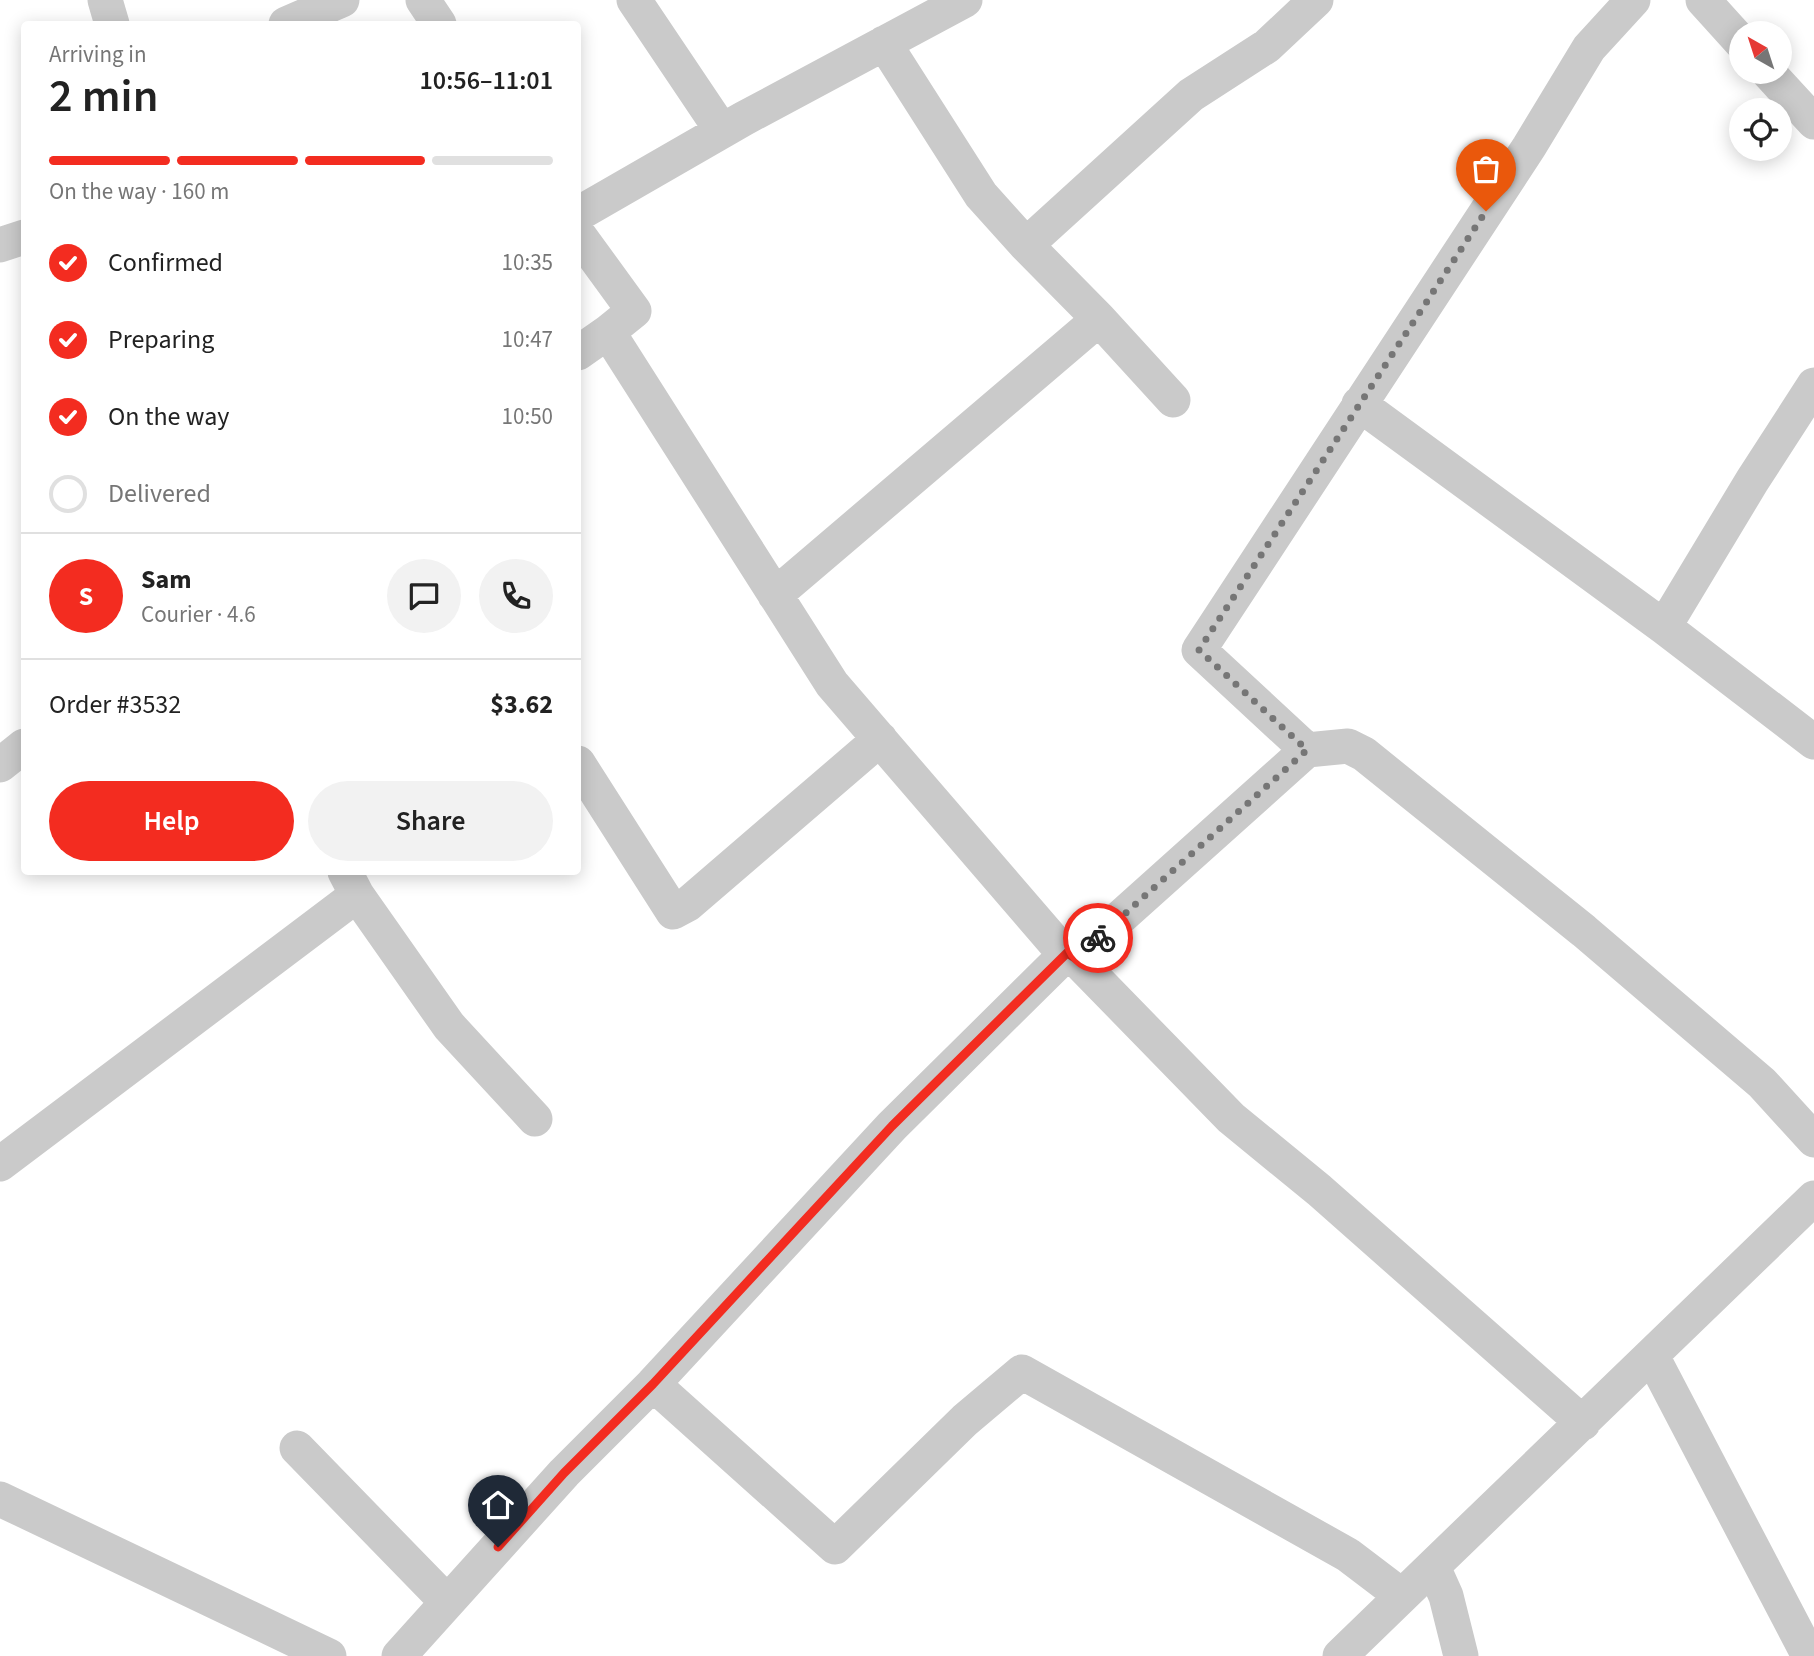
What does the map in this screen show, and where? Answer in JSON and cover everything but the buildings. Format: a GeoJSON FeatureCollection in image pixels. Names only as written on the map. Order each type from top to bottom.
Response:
{"type":"FeatureCollection","features":[{"type":"Feature","properties":{"kind":"street"},"geometry":{"type":"LineString","coordinates":[[105,0],[111,21]]}},
{"type":"Feature","properties":{"kind":"street"},"geometry":{"type":"LineString","coordinates":[[293,21],[342,0]]}},
{"type":"Feature","properties":{"kind":"street"},"geometry":{"type":"LineString","coordinates":[[424,0],[437,21]]}},
{"type":"Feature","properties":{"kind":"street"},"geometry":{"type":"LineString","coordinates":[[634,0],[722,131]]}},
{"type":"Feature","properties":{"kind":"street"},"geometry":{"type":"LineString","coordinates":[[581,212],[722,131],[965,0]]}},
{"type":"Feature","properties":{"kind":"street"},"geometry":{"type":"LineString","coordinates":[[1026,245],[1191,95],[1266,46],[1316,0]]}},
{"type":"Feature","properties":{"kind":"street"},"geometry":{"type":"LineString","coordinates":[[1307,750],[1199,650],[1529,147],[1589,48],[1633,0]]}},
{"type":"Feature","properties":{"kind":"street"},"geometry":{"type":"LineString","coordinates":[[1703,0],[1729,29]]}},
{"type":"Feature","properties":{"kind":"street"},"geometry":{"type":"LineString","coordinates":[[884,43],[981,195],[1173,400]]}},
{"type":"Feature","properties":{"kind":"street"},"geometry":{"type":"LineString","coordinates":[[1779,84],[1814,122]]}},
{"type":"Feature","properties":{"kind":"street"},"geometry":{"type":"LineString","coordinates":[[0,245],[21,238]]}},
{"type":"Feature","properties":{"kind":"street"},"geometry":{"type":"LineString","coordinates":[[581,238],[634,311],[581,351]]}},
{"type":"Feature","properties":{"kind":"street"},"geometry":{"type":"LineString","coordinates":[[775,595],[1099,319]]}},
{"type":"Feature","properties":{"kind":"street"},"geometry":{"type":"LineString","coordinates":[[608,332],[832,684],[1056,944],[1231,1118],[1320,1189],[1583,1423]]}},
{"type":"Feature","properties":{"kind":"street"},"geometry":{"type":"LineString","coordinates":[[1664,627],[1814,384]]}},
{"type":"Feature","properties":{"kind":"street"},"geometry":{"type":"LineString","coordinates":[[1359,404],[1664,627],[1814,742]]}},
{"type":"Feature","properties":{"kind":"street"},"geometry":{"type":"LineString","coordinates":[[581,767],[673,912],[688,904],[880,739]]}},
{"type":"Feature","properties":{"kind":"street"},"geometry":{"type":"LineString","coordinates":[[399,1656],[564,1473],[653,1384],[892,1126],[1071,956],[1307,750],[1348,746],[1364,754],[1584,931],[1762,1083],[1814,1140]]}},
{"type":"Feature","properties":{"kind":"street"},"geometry":{"type":"LineString","coordinates":[[0,765],[21,748]]}},
{"type":"Feature","properties":{"kind":"street"},"geometry":{"type":"LineString","coordinates":[[0,1164],[351,883],[449,1026],[534,1119]]}},
{"type":"Feature","properties":{"kind":"street"},"geometry":{"type":"LineString","coordinates":[[1340,1656],[1814,1198]]}},
{"type":"Feature","properties":{"kind":"street"},"geometry":{"type":"LineString","coordinates":[[1652,1356],[1809,1656]]}},
{"type":"Feature","properties":{"kind":"street"},"geometry":{"type":"LineString","coordinates":[[653,1384],[835,1547],[965,1420],[1022,1371],[1348,1555],[1402,1596]]}},
{"type":"Feature","properties":{"kind":"street"},"geometry":{"type":"LineString","coordinates":[[297,1448],[447,1602]]}},
{"type":"Feature","properties":{"kind":"street"},"geometry":{"type":"LineString","coordinates":[[0,1499],[329,1656]]}},
{"type":"Feature","properties":{"kind":"street"},"geometry":{"type":"LineString","coordinates":[[1433,1567],[1446,1596],[1461,1656]]}},
{"type":"Feature","properties":{"kind":"way so far"},"geometry":{"type":"LineString","coordinates":[[1098,938],[1307,750],[1199,650],[1486,211]]}},
{"type":"Feature","properties":{"kind":"route"},"geometry":{"type":"LineString","coordinates":[[498,1547],[564,1473],[653,1384],[892,1126],[1067,953],[1075,958],[1098,938]]}}]}
